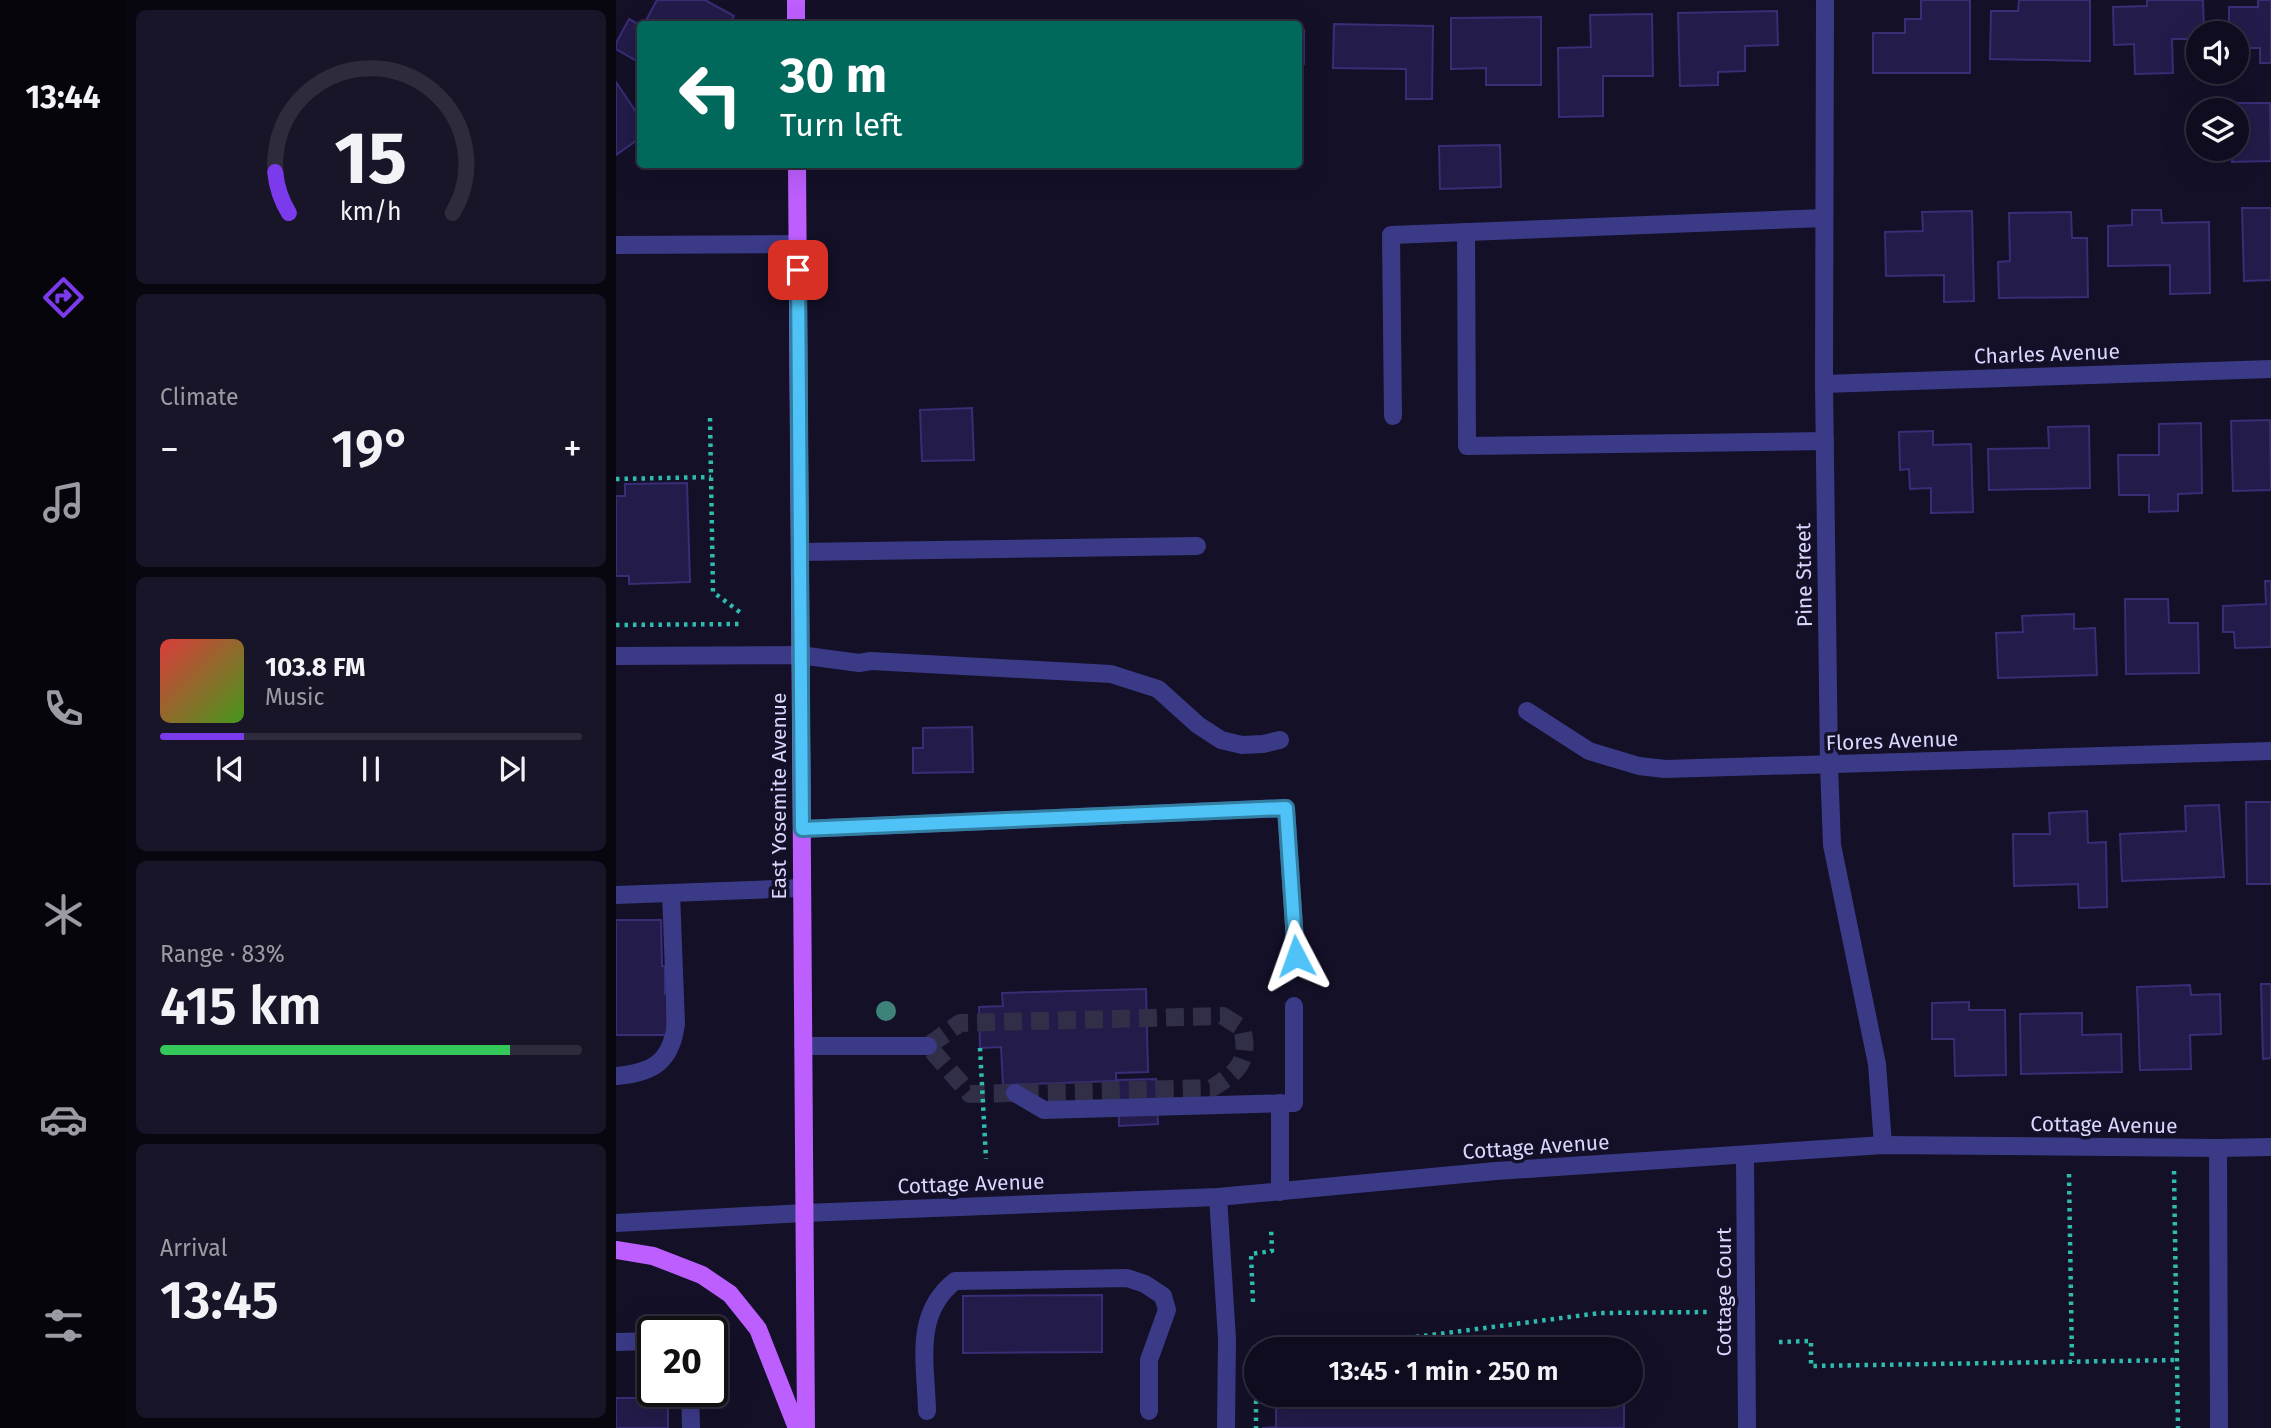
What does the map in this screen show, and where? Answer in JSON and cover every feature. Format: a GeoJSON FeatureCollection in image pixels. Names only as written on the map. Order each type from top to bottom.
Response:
{"type":"FeatureCollection","features":[{"type":"Feature","properties":{"kind":"main road"},"geometry":{"type":"LineString","coordinates":[[796,0],[796,21]]}},
{"type":"Feature","properties":{"kind":"main road","name":"East Yosemite Avenue"},"geometry":{"type":"LineString","coordinates":[[797,168],[806,1428]]}},
{"type":"Feature","properties":{"kind":"main road"},"geometry":{"type":"LineString","coordinates":[[616,1250],[666,1261],[702,1275],[730,1294],[758,1329],[797,1428]]}},
{"type":"Feature","properties":{"kind":"street","name":"Pine Street"},"geometry":{"type":"LineString","coordinates":[[1825,0],[1824,384],[1832,845],[1877,1064],[1884,1145]]}},
{"type":"Feature","properties":{"kind":"street"},"geometry":{"type":"LineString","coordinates":[[1393,416],[1391,235],[1824,218]]}},
{"type":"Feature","properties":{"kind":"street"},"geometry":{"type":"LineString","coordinates":[[1466,232],[1467,446],[1825,441]]}},
{"type":"Feature","properties":{"kind":"street"},"geometry":{"type":"LineString","coordinates":[[616,245],[798,244]]}},
{"type":"Feature","properties":{"kind":"street","name":"Charles Avenue"},"geometry":{"type":"LineString","coordinates":[[1824,384],[2271,369]]}},
{"type":"Feature","properties":{"kind":"street"},"geometry":{"type":"LineString","coordinates":[[800,552],[1197,546]]}},
{"type":"Feature","properties":{"kind":"street"},"geometry":{"type":"LineString","coordinates":[[616,656],[800,655],[859,663],[1111,674],[1158,689],[1198,725],[1222,740],[1242,745],[1280,740]]}},
{"type":"Feature","properties":{"kind":"street","name":"Flores Avenue"},"geometry":{"type":"LineString","coordinates":[[1527,711],[1589,751],[1639,766],[1665,769],[2271,751]]}},
{"type":"Feature","properties":{"kind":"street"},"geometry":{"type":"LineString","coordinates":[[802,829],[1286,808],[1296,956]]}},
{"type":"Feature","properties":{"kind":"street"},"geometry":{"type":"LineString","coordinates":[[616,895],[802,888]]}},
{"type":"Feature","properties":{"kind":"street"},"geometry":{"type":"LineString","coordinates":[[616,1076],[643,1072],[656,1065],[667,1055],[674,1043],[676,1024],[671,893]]}},
{"type":"Feature","properties":{"kind":"street"},"geometry":{"type":"LineString","coordinates":[[1015,1093],[1044,1110],[1294,1103],[1294,1006]]}},
{"type":"Feature","properties":{"kind":"street"},"geometry":{"type":"LineString","coordinates":[[803,1046],[928,1046]]}},
{"type":"Feature","properties":{"kind":"street"},"geometry":{"type":"LineString","coordinates":[[1280,1103],[1280,1192]]}},
{"type":"Feature","properties":{"kind":"street","name":"Cottage Avenue"},"geometry":{"type":"LineString","coordinates":[[616,1223],[1218,1197],[1496,1171],[1884,1145],[2218,1149],[2271,1146]]}},
{"type":"Feature","properties":{"kind":"street"},"geometry":{"type":"LineString","coordinates":[[2218,1149],[2219,1428]]}},
{"type":"Feature","properties":{"kind":"street","name":"Cottage Court"},"geometry":{"type":"LineString","coordinates":[[1745,1155],[1747,1428]]}},
{"type":"Feature","properties":{"kind":"street"},"geometry":{"type":"LineString","coordinates":[[1218,1197],[1227,1339],[1227,1428]]}},
{"type":"Feature","properties":{"kind":"street"},"geometry":{"type":"LineString","coordinates":[[927,1411],[925,1325],[930,1308],[943,1289],[955,1280],[1127,1278],[1145,1284],[1163,1296],[1167,1310],[1149,1360],[1149,1411]]}},
{"type":"Feature","properties":{"kind":"street"},"geometry":{"type":"LineString","coordinates":[[616,1342],[637,1341]]}},
{"type":"Feature","properties":{"kind":"street"},"geometry":{"type":"LineString","coordinates":[[690,1407],[691,1428]]}},
{"type":"Feature","properties":{"kind":"path"},"geometry":{"type":"LineString","coordinates":[[710,418],[713,592],[741,613]]}},
{"type":"Feature","properties":{"kind":"path"},"geometry":{"type":"LineString","coordinates":[[616,479],[711,477]]}},
{"type":"Feature","properties":{"kind":"path"},"geometry":{"type":"LineString","coordinates":[[616,625],[739,624]]}},
{"type":"Feature","properties":{"kind":"path"},"geometry":{"type":"LineString","coordinates":[[980,1048],[986,1159]]}},
{"type":"Feature","properties":{"kind":"path"},"geometry":{"type":"LineString","coordinates":[[2174,1171],[2178,1428]]}},
{"type":"Feature","properties":{"kind":"path"},"geometry":{"type":"LineString","coordinates":[[2069,1174],[2072,1362]]}},
{"type":"Feature","properties":{"kind":"path"},"geometry":{"type":"LineString","coordinates":[[1253,1310],[1251,1254],[1272,1251],[1271,1227]]}},
{"type":"Feature","properties":{"kind":"path"},"geometry":{"type":"LineString","coordinates":[[1415,1337],[1601,1313],[1709,1312]]}},
{"type":"Feature","properties":{"kind":"path"},"geometry":{"type":"LineString","coordinates":[[1779,1342],[1811,1341],[1811,1366],[2177,1360]]}},
{"type":"Feature","properties":{"kind":"path"},"geometry":{"type":"LineString","coordinates":[[1256,1407],[1256,1428]]}},
{"type":"Feature","properties":{"kind":"building"},"geometry":{"type":"Polygon","coordinates":[[[657,0],[705,0],[734,16],[732,21],[646,21],[657,0]]]}},
{"type":"Feature","properties":{"kind":"building"},"geometry":{"type":"Polygon","coordinates":[[[1921,0],[1970,0],[1970,73],[1873,73],[1873,33],[1905,33],[1905,19],[1921,19],[1921,0]]]}},
{"type":"Feature","properties":{"kind":"building"},"geometry":{"type":"Polygon","coordinates":[[[2019,0],[2090,0],[2090,61],[1990,59],[1991,11],[2018,11],[2019,0]]]}},
{"type":"Feature","properties":{"kind":"building"},"geometry":{"type":"Polygon","coordinates":[[[2147,0],[2203,0],[2204,21],[2186,21],[2186,39],[2172,39],[2173,73],[2135,74],[2134,44],[2114,45],[2113,7],[2147,6],[2147,0]]]}},
{"type":"Feature","properties":{"kind":"building"},"geometry":{"type":"Polygon","coordinates":[[[2258,0],[2271,0],[2271,63],[2260,63],[2260,48],[2249,48],[2249,21],[2229,21],[2229,7],[2258,7],[2258,0]]]}},
{"type":"Feature","properties":{"kind":"building"},"geometry":{"type":"Polygon","coordinates":[[[1777,11],[1778,45],[1745,46],[1745,71],[1718,72],[1718,85],[1680,86],[1678,13],[1777,11]]]}},
{"type":"Feature","properties":{"kind":"building"},"geometry":{"type":"Polygon","coordinates":[[[1652,14],[1653,76],[1603,76],[1603,116],[1559,117],[1558,48],[1591,47],[1590,15],[1652,14]]]}},
{"type":"Feature","properties":{"kind":"building"},"geometry":{"type":"Polygon","coordinates":[[[1541,17],[1541,85],[1486,85],[1486,68],[1451,69],[1451,18],[1541,17]]]}},
{"type":"Feature","properties":{"kind":"building"},"geometry":{"type":"Polygon","coordinates":[[[629,19],[637,23],[637,61],[616,49],[616,43],[629,19]]]}},
{"type":"Feature","properties":{"kind":"building"},"geometry":{"type":"Polygon","coordinates":[[[1334,24],[1433,26],[1432,99],[1406,99],[1406,69],[1333,68],[1334,24]]]}},
{"type":"Feature","properties":{"kind":"building"},"geometry":{"type":"Polygon","coordinates":[[[1302,30],[1304,30],[1302,64],[1302,30]]]}},
{"type":"Feature","properties":{"kind":"building"},"geometry":{"type":"Polygon","coordinates":[[[616,82],[637,114],[637,140],[616,155],[616,82]]]}},
{"type":"Feature","properties":{"kind":"building"},"geometry":{"type":"Polygon","coordinates":[[[2249,103],[2270,103],[2271,161],[2232,162],[2249,161],[2249,103]]]}},
{"type":"Feature","properties":{"kind":"building"},"geometry":{"type":"Polygon","coordinates":[[[1500,145],[1501,187],[1440,189],[1439,146],[1500,145]]]}},
{"type":"Feature","properties":{"kind":"building"},"geometry":{"type":"Polygon","coordinates":[[[2242,208],[2271,208],[2271,280],[2244,281],[2242,208]]]}},
{"type":"Feature","properties":{"kind":"building"},"geometry":{"type":"Polygon","coordinates":[[[2132,210],[2161,210],[2162,223],[2209,222],[2210,293],[2170,294],[2170,265],[2108,266],[2108,226],[2132,225],[2132,210]]]}},
{"type":"Feature","properties":{"kind":"building"},"geometry":{"type":"Polygon","coordinates":[[[1972,211],[1974,301],[1944,302],[1944,275],[1886,276],[1885,232],[1923,231],[1922,212],[1972,211]]]}},
{"type":"Feature","properties":{"kind":"building"},"geometry":{"type":"Polygon","coordinates":[[[2071,212],[2072,238],[2087,238],[2088,297],[1999,298],[1998,262],[2010,261],[2009,213],[2071,212]]]}},
{"type":"Feature","properties":{"kind":"building"},"geometry":{"type":"Polygon","coordinates":[[[972,408],[974,460],[922,461],[920,410],[972,408]]]}},
{"type":"Feature","properties":{"kind":"building"},"geometry":{"type":"Polygon","coordinates":[[[2270,420],[2271,490],[2233,491],[2231,421],[2270,420]]]}},
{"type":"Feature","properties":{"kind":"building"},"geometry":{"type":"Polygon","coordinates":[[[2201,423],[2202,493],[2178,494],[2178,511],[2149,512],[2149,495],[2119,495],[2118,455],[2159,455],[2159,424],[2201,423]]]}},
{"type":"Feature","properties":{"kind":"building"},"geometry":{"type":"Polygon","coordinates":[[[2089,426],[2090,488],[1989,490],[1988,449],[2049,448],[2048,427],[2089,426]]]}},
{"type":"Feature","properties":{"kind":"building"},"geometry":{"type":"Polygon","coordinates":[[[1933,431],[1933,445],[1971,444],[1973,512],[1931,513],[1931,488],[1910,489],[1909,469],[1900,470],[1899,432],[1933,431]]]}},
{"type":"Feature","properties":{"kind":"building"},"geometry":{"type":"Polygon","coordinates":[[[687,483],[690,582],[629,584],[629,576],[616,576],[616,496],[625,496],[625,484],[687,483]]]}},
{"type":"Feature","properties":{"kind":"building"},"geometry":{"type":"Polygon","coordinates":[[[2265,581],[2271,581],[2271,647],[2235,648],[2234,632],[2223,632],[2223,606],[2266,604],[2265,581]]]}},
{"type":"Feature","properties":{"kind":"building"},"geometry":{"type":"Polygon","coordinates":[[[2125,599],[2168,599],[2169,623],[2198,623],[2199,673],[2126,674],[2125,599]]]}},
{"type":"Feature","properties":{"kind":"building"},"geometry":{"type":"Polygon","coordinates":[[[2074,614],[2074,629],[2095,628],[2097,675],[1998,678],[1996,633],[2023,632],[2022,616],[2074,614]]]}},
{"type":"Feature","properties":{"kind":"building"},"geometry":{"type":"Polygon","coordinates":[[[972,727],[973,772],[913,773],[913,748],[923,748],[923,728],[972,727]]]}},
{"type":"Feature","properties":{"kind":"building"},"geometry":{"type":"Polygon","coordinates":[[[2246,802],[2271,802],[2271,884],[2247,884],[2246,802]]]}},
{"type":"Feature","properties":{"kind":"building"},"geometry":{"type":"Polygon","coordinates":[[[2219,805],[2224,877],[2122,881],[2120,834],[2186,831],[2185,806],[2219,805]]]}},
{"type":"Feature","properties":{"kind":"building"},"geometry":{"type":"Polygon","coordinates":[[[2087,811],[2088,843],[2106,842],[2107,907],[2079,908],[2078,884],[2014,886],[2013,834],[2050,834],[2049,813],[2087,811]]]}},
{"type":"Feature","properties":{"kind":"building"},"geometry":{"type":"Polygon","coordinates":[[[616,920],[661,920],[662,966],[665,966],[667,994],[667,1035],[616,1035],[616,920]]]}},
{"type":"Feature","properties":{"kind":"building"},"geometry":{"type":"Polygon","coordinates":[[[2261,984],[2271,984],[2271,1058],[2263,1059],[2261,984]]]}},
{"type":"Feature","properties":{"kind":"building"},"geometry":{"type":"Polygon","coordinates":[[[2190,985],[2191,995],[2220,994],[2221,1034],[2190,1035],[2191,1069],[2140,1070],[2137,987],[2190,985]]]}},
{"type":"Feature","properties":{"kind":"building"},"geometry":{"type":"Polygon","coordinates":[[[1146,989],[1148,1072],[1116,1073],[1116,1081],[1003,1085],[1001,1047],[980,1048],[979,1007],[1003,1006],[1002,993],[1146,989]]]}},
{"type":"Feature","properties":{"kind":"building"},"geometry":{"type":"Polygon","coordinates":[[[1969,1002],[1969,1010],[2005,1010],[2006,1075],[1955,1076],[1954,1039],[1932,1039],[1932,1003],[1969,1002]]]}},
{"type":"Feature","properties":{"kind":"building"},"geometry":{"type":"Polygon","coordinates":[[[2082,1013],[2082,1035],[2121,1034],[2122,1072],[2021,1074],[2020,1014],[2082,1013]]]}},
{"type":"Feature","properties":{"kind":"building"},"geometry":{"type":"Polygon","coordinates":[[[1156,1079],[1158,1124],[1119,1126],[1118,1080],[1156,1079]]]}},
{"type":"Feature","properties":{"kind":"building"},"geometry":{"type":"Polygon","coordinates":[[[1102,1295],[1102,1352],[963,1353],[963,1296],[1102,1295]]]}},
{"type":"Feature","properties":{"kind":"building"},"geometry":{"type":"Polygon","coordinates":[[[616,1398],[637,1398],[637,1407],[668,1407],[668,1428],[616,1428],[616,1398]]]}},
{"type":"Feature","properties":{"kind":"building"},"geometry":{"type":"Polygon","coordinates":[[[1276,1407],[1624,1407],[1624,1428],[1262,1428],[1276,1427],[1276,1407]]]}},
{"type":"Feature","properties":{"kind":"tunnel"},"geometry":{"type":"LineString","coordinates":[[1223,1016],[1242,1028],[1243,1057],[1235,1070],[1212,1088],[970,1094],[928,1046],[960,1023],[1223,1016]]}},
{"type":"Feature","properties":{"kind":"route"},"geometry":{"type":"LineString","coordinates":[[798,270],[802,829],[1286,808],[1296,956]]}}]}
